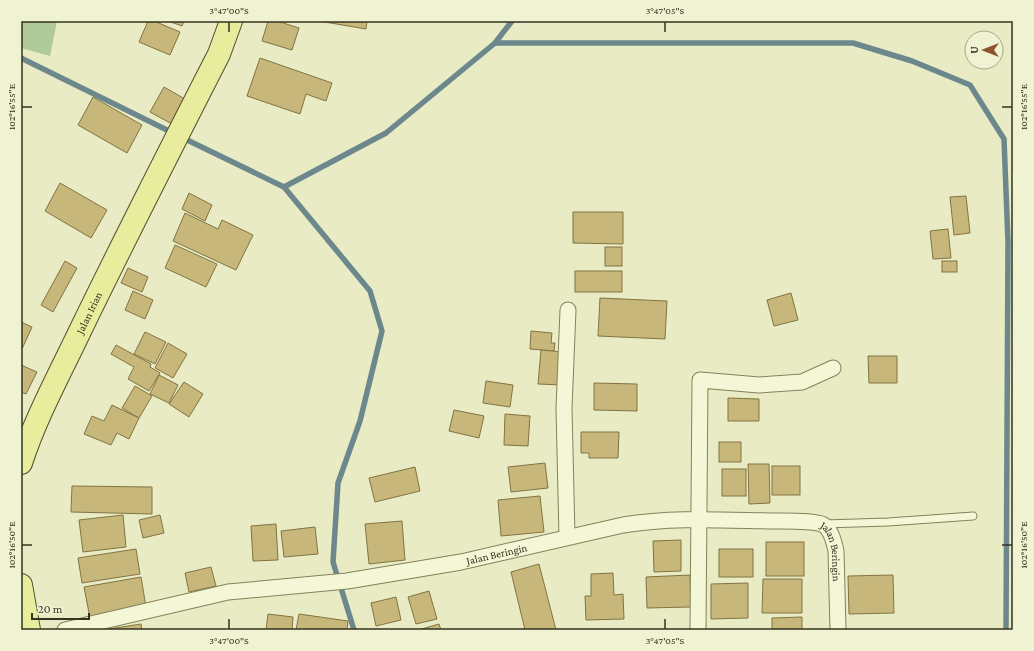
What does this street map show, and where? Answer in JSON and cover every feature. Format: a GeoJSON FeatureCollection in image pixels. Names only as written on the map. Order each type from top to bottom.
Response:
{"type":"FeatureCollection","features":[{"type":"Feature","properties":{"kind":"main road","name":"Jalan Irian"},"geometry":{"type":"LineString","coordinates":[[21,463],[27,443],[66,360],[106,276],[219,54],[231,21]]}},
{"type":"Feature","properties":{"kind":"main road"},"geometry":{"type":"LineString","coordinates":[[21,585],[29,630]]}},
{"type":"Feature","properties":{"kind":"street"},"geometry":{"type":"LineString","coordinates":[[567,537],[564,408],[568,310]]}},
{"type":"Feature","properties":{"kind":"street"},"geometry":{"type":"LineString","coordinates":[[698,630],[700,380],[759,385],[802,382],[833,368]]}},
{"type":"Feature","properties":{"kind":"street","name":"Jalan Beringin"},"geometry":{"type":"LineString","coordinates":[[64,630],[228,592],[347,581],[461,562],[567,537],[643,522],[699,519],[803,522],[822,524],[826,527],[830,532],[836,551],[838,630]]}},
{"type":"Feature","properties":{"kind":"lane"},"geometry":{"type":"LineString","coordinates":[[822,524],[888,522],[973,516]]}},
{"type":"Feature","properties":{"kind":"green space"},"geometry":{"type":"Polygon","coordinates":[[[21,21],[57,21],[50,56],[21,48],[21,21]]]}},
{"type":"Feature","properties":{"kind":"building"},"geometry":{"type":"Polygon","coordinates":[[[148,21],[154,21],[180,32],[170,55],[139,42],[148,21]]]}},
{"type":"Feature","properties":{"kind":"building"},"geometry":{"type":"Polygon","coordinates":[[[168,21],[184,21],[182,26],[168,21]]]}},
{"type":"Feature","properties":{"kind":"building"},"geometry":{"type":"Polygon","coordinates":[[[268,21],[277,21],[299,28],[292,50],[262,41],[268,21]]]}},
{"type":"Feature","properties":{"kind":"building"},"geometry":{"type":"Polygon","coordinates":[[[319,21],[367,21],[366,29],[319,21]]]}},
{"type":"Feature","properties":{"kind":"building"},"geometry":{"type":"Polygon","coordinates":[[[260,58],[332,83],[326,101],[306,94],[300,114],[247,96],[260,58]]]}},
{"type":"Feature","properties":{"kind":"building"},"geometry":{"type":"Polygon","coordinates":[[[164,87],[185,99],[172,124],[150,112],[164,87]]]}},
{"type":"Feature","properties":{"kind":"building"},"geometry":{"type":"Polygon","coordinates":[[[93,97],[142,125],[127,153],[78,125],[93,97]]]}},
{"type":"Feature","properties":{"kind":"building"},"geometry":{"type":"Polygon","coordinates":[[[60,183],[107,210],[91,238],[45,211],[60,183]]]}},
{"type":"Feature","properties":{"kind":"building"},"geometry":{"type":"Polygon","coordinates":[[[189,193],[212,205],[205,221],[182,209],[189,193]]]}},
{"type":"Feature","properties":{"kind":"building"},"geometry":{"type":"Polygon","coordinates":[[[966,196],[970,233],[954,235],[950,197],[966,196]]]}},
{"type":"Feature","properties":{"kind":"building"},"geometry":{"type":"Polygon","coordinates":[[[573,212],[623,212],[623,244],[573,243],[573,212]]]}},
{"type":"Feature","properties":{"kind":"building"},"geometry":{"type":"Polygon","coordinates":[[[185,213],[218,229],[222,220],[253,235],[236,270],[173,241],[185,213]]]}},
{"type":"Feature","properties":{"kind":"building"},"geometry":{"type":"Polygon","coordinates":[[[948,229],[951,258],[933,259],[930,231],[948,229]]]}},
{"type":"Feature","properties":{"kind":"building"},"geometry":{"type":"Polygon","coordinates":[[[175,245],[217,264],[206,287],[165,268],[175,245]]]}},
{"type":"Feature","properties":{"kind":"building"},"geometry":{"type":"Polygon","coordinates":[[[605,247],[622,247],[622,266],[605,266],[605,247]]]}},
{"type":"Feature","properties":{"kind":"building"},"geometry":{"type":"Polygon","coordinates":[[[65,261],[77,268],[53,312],[41,305],[65,261]]]}},
{"type":"Feature","properties":{"kind":"building"},"geometry":{"type":"Polygon","coordinates":[[[942,261],[957,261],[957,272],[942,272],[942,261]]]}},
{"type":"Feature","properties":{"kind":"building"},"geometry":{"type":"Polygon","coordinates":[[[128,268],[148,277],[142,292],[121,283],[128,268]]]}},
{"type":"Feature","properties":{"kind":"building"},"geometry":{"type":"Polygon","coordinates":[[[575,271],[622,271],[622,292],[575,292],[575,271]]]}},
{"type":"Feature","properties":{"kind":"building"},"geometry":{"type":"Polygon","coordinates":[[[133,291],[153,300],[145,319],[125,310],[133,291]]]}},
{"type":"Feature","properties":{"kind":"building"},"geometry":{"type":"Polygon","coordinates":[[[791,293],[798,320],[774,326],[767,300],[791,293]]]}},
{"type":"Feature","properties":{"kind":"building"},"geometry":{"type":"Polygon","coordinates":[[[600,298],[667,301],[665,339],[598,336],[600,298]]]}},
{"type":"Feature","properties":{"kind":"building"},"geometry":{"type":"Polygon","coordinates":[[[21,322],[32,327],[22,349],[21,349],[21,322]]]}},
{"type":"Feature","properties":{"kind":"building"},"geometry":{"type":"Polygon","coordinates":[[[531,331],[552,333],[551,343],[555,343],[554,351],[530,349],[531,331]]]}},
{"type":"Feature","properties":{"kind":"building"},"geometry":{"type":"Polygon","coordinates":[[[145,332],[166,342],[155,364],[134,354],[145,332]]]}},
{"type":"Feature","properties":{"kind":"building"},"geometry":{"type":"Polygon","coordinates":[[[168,343],[187,354],[173,378],[155,368],[168,343]]]}},
{"type":"Feature","properties":{"kind":"building"},"geometry":{"type":"Polygon","coordinates":[[[116,345],[151,364],[150,367],[160,373],[149,391],[128,379],[134,367],[111,354],[116,345]]]}},
{"type":"Feature","properties":{"kind":"building"},"geometry":{"type":"Polygon","coordinates":[[[541,350],[564,352],[562,385],[538,384],[541,350]]]}},
{"type":"Feature","properties":{"kind":"building"},"geometry":{"type":"Polygon","coordinates":[[[868,356],[897,356],[897,383],[869,383],[868,356]]]}},
{"type":"Feature","properties":{"kind":"building"},"geometry":{"type":"Polygon","coordinates":[[[21,365],[37,372],[26,394],[21,392],[21,365]]]}},
{"type":"Feature","properties":{"kind":"building"},"geometry":{"type":"Polygon","coordinates":[[[159,375],[178,385],[169,403],[150,394],[159,375]]]}},
{"type":"Feature","properties":{"kind":"building"},"geometry":{"type":"Polygon","coordinates":[[[486,381],[513,385],[510,407],[483,403],[486,381]]]}},
{"type":"Feature","properties":{"kind":"building"},"geometry":{"type":"Polygon","coordinates":[[[184,382],[203,394],[189,417],[169,404],[184,382]]]}},
{"type":"Feature","properties":{"kind":"building"},"geometry":{"type":"Polygon","coordinates":[[[594,383],[637,384],[637,411],[594,410],[594,383]]]}},
{"type":"Feature","properties":{"kind":"building"},"geometry":{"type":"Polygon","coordinates":[[[135,386],[152,396],[139,418],[122,408],[135,386]]]}},
{"type":"Feature","properties":{"kind":"building"},"geometry":{"type":"Polygon","coordinates":[[[728,398],[759,399],[759,421],[728,421],[728,398]]]}},
{"type":"Feature","properties":{"kind":"building"},"geometry":{"type":"Polygon","coordinates":[[[112,405],[139,418],[129,439],[117,433],[111,445],[84,434],[92,416],[104,421],[112,405]]]}},
{"type":"Feature","properties":{"kind":"building"},"geometry":{"type":"Polygon","coordinates":[[[454,410],[484,416],[479,438],[449,431],[454,410]]]}},
{"type":"Feature","properties":{"kind":"building"},"geometry":{"type":"Polygon","coordinates":[[[505,414],[530,416],[528,446],[504,445],[505,414]]]}},
{"type":"Feature","properties":{"kind":"building"},"geometry":{"type":"Polygon","coordinates":[[[581,432],[619,432],[618,458],[589,458],[589,453],[581,453],[581,432]]]}},
{"type":"Feature","properties":{"kind":"building"},"geometry":{"type":"Polygon","coordinates":[[[719,442],[741,442],[741,462],[719,462],[719,442]]]}},
{"type":"Feature","properties":{"kind":"building"},"geometry":{"type":"Polygon","coordinates":[[[545,463],[548,488],[511,492],[508,467],[545,463]]]}},
{"type":"Feature","properties":{"kind":"building"},"geometry":{"type":"Polygon","coordinates":[[[748,464],[769,464],[770,503],[749,504],[748,464]]]}},
{"type":"Feature","properties":{"kind":"building"},"geometry":{"type":"Polygon","coordinates":[[[772,466],[800,466],[800,495],[772,495],[772,466]]]}},
{"type":"Feature","properties":{"kind":"building"},"geometry":{"type":"Polygon","coordinates":[[[415,467],[420,491],[375,502],[369,478],[415,467]]]}},
{"type":"Feature","properties":{"kind":"building"},"geometry":{"type":"Polygon","coordinates":[[[722,469],[746,469],[746,496],[722,496],[722,469]]]}},
{"type":"Feature","properties":{"kind":"building"},"geometry":{"type":"Polygon","coordinates":[[[72,486],[152,487],[152,514],[71,512],[72,486]]]}},
{"type":"Feature","properties":{"kind":"building"},"geometry":{"type":"Polygon","coordinates":[[[540,496],[544,532],[501,536],[498,500],[540,496]]]}},
{"type":"Feature","properties":{"kind":"building"},"geometry":{"type":"Polygon","coordinates":[[[123,515],[126,547],[83,552],[79,520],[123,515]]]}},
{"type":"Feature","properties":{"kind":"building"},"geometry":{"type":"Polygon","coordinates":[[[160,515],[164,533],[143,538],[139,520],[160,515]]]}},
{"type":"Feature","properties":{"kind":"building"},"geometry":{"type":"Polygon","coordinates":[[[402,521],[405,560],[369,564],[365,524],[402,521]]]}},
{"type":"Feature","properties":{"kind":"building"},"geometry":{"type":"Polygon","coordinates":[[[276,524],[278,560],[253,561],[251,526],[276,524]]]}},
{"type":"Feature","properties":{"kind":"building"},"geometry":{"type":"Polygon","coordinates":[[[315,527],[318,554],[284,557],[281,531],[315,527]]]}},
{"type":"Feature","properties":{"kind":"building"},"geometry":{"type":"Polygon","coordinates":[[[681,540],[681,571],[654,572],[653,541],[681,540]]]}},
{"type":"Feature","properties":{"kind":"building"},"geometry":{"type":"Polygon","coordinates":[[[766,542],[804,542],[804,576],[766,576],[766,542]]]}},
{"type":"Feature","properties":{"kind":"building"},"geometry":{"type":"Polygon","coordinates":[[[136,549],[140,574],[82,583],[78,558],[136,549]]]}},
{"type":"Feature","properties":{"kind":"building"},"geometry":{"type":"Polygon","coordinates":[[[719,549],[753,549],[753,577],[719,577],[719,549]]]}},
{"type":"Feature","properties":{"kind":"building"},"geometry":{"type":"Polygon","coordinates":[[[539,564],[556,630],[525,630],[511,572],[539,564]]]}},
{"type":"Feature","properties":{"kind":"building"},"geometry":{"type":"Polygon","coordinates":[[[211,567],[216,586],[189,592],[185,573],[211,567]]]}},
{"type":"Feature","properties":{"kind":"building"},"geometry":{"type":"Polygon","coordinates":[[[613,573],[614,595],[623,594],[624,619],[586,620],[585,596],[591,596],[591,574],[613,573]]]}},
{"type":"Feature","properties":{"kind":"building"},"geometry":{"type":"Polygon","coordinates":[[[690,575],[691,607],[647,608],[646,577],[690,575]]]}},
{"type":"Feature","properties":{"kind":"building"},"geometry":{"type":"Polygon","coordinates":[[[893,575],[894,613],[849,614],[848,576],[893,575]]]}},
{"type":"Feature","properties":{"kind":"building"},"geometry":{"type":"Polygon","coordinates":[[[141,577],[146,607],[90,618],[84,587],[141,577]]]}},
{"type":"Feature","properties":{"kind":"building"},"geometry":{"type":"Polygon","coordinates":[[[763,579],[802,579],[802,613],[762,613],[763,579]]]}},
{"type":"Feature","properties":{"kind":"building"},"geometry":{"type":"Polygon","coordinates":[[[748,583],[748,618],[711,619],[711,584],[748,583]]]}},
{"type":"Feature","properties":{"kind":"building"},"geometry":{"type":"Polygon","coordinates":[[[429,591],[437,619],[416,624],[408,597],[429,591]]]}},
{"type":"Feature","properties":{"kind":"building"},"geometry":{"type":"Polygon","coordinates":[[[396,597],[401,620],[376,626],[371,603],[396,597]]]}},
{"type":"Feature","properties":{"kind":"building"},"geometry":{"type":"Polygon","coordinates":[[[268,614],[293,617],[292,630],[266,630],[268,614]]]}},
{"type":"Feature","properties":{"kind":"building"},"geometry":{"type":"Polygon","coordinates":[[[299,614],[348,621],[347,630],[296,630],[299,614]]]}},
{"type":"Feature","properties":{"kind":"building"},"geometry":{"type":"Polygon","coordinates":[[[802,617],[802,630],[772,630],[772,618],[802,617]]]}},
{"type":"Feature","properties":{"kind":"building"},"geometry":{"type":"Polygon","coordinates":[[[141,624],[142,630],[102,630],[141,624]]]}},
{"type":"Feature","properties":{"kind":"building"},"geometry":{"type":"Polygon","coordinates":[[[439,624],[441,630],[418,630],[439,624]]]}},
{"type":"Feature","properties":{"kind":"waterway"},"geometry":{"type":"LineString","coordinates":[[495,43],[512,21]]}},
{"type":"Feature","properties":{"kind":"waterway"},"geometry":{"type":"LineString","coordinates":[[284,187],[386,133],[495,43],[853,43],[912,61],[970,85],[1004,139],[1008,243],[1006,630]]}},
{"type":"Feature","properties":{"kind":"waterway"},"geometry":{"type":"LineString","coordinates":[[21,58],[173,133]]}},
{"type":"Feature","properties":{"kind":"waterway"},"geometry":{"type":"LineString","coordinates":[[181,137],[284,187],[370,291],[382,331],[360,421],[338,483],[333,562],[354,630]]}}]}
